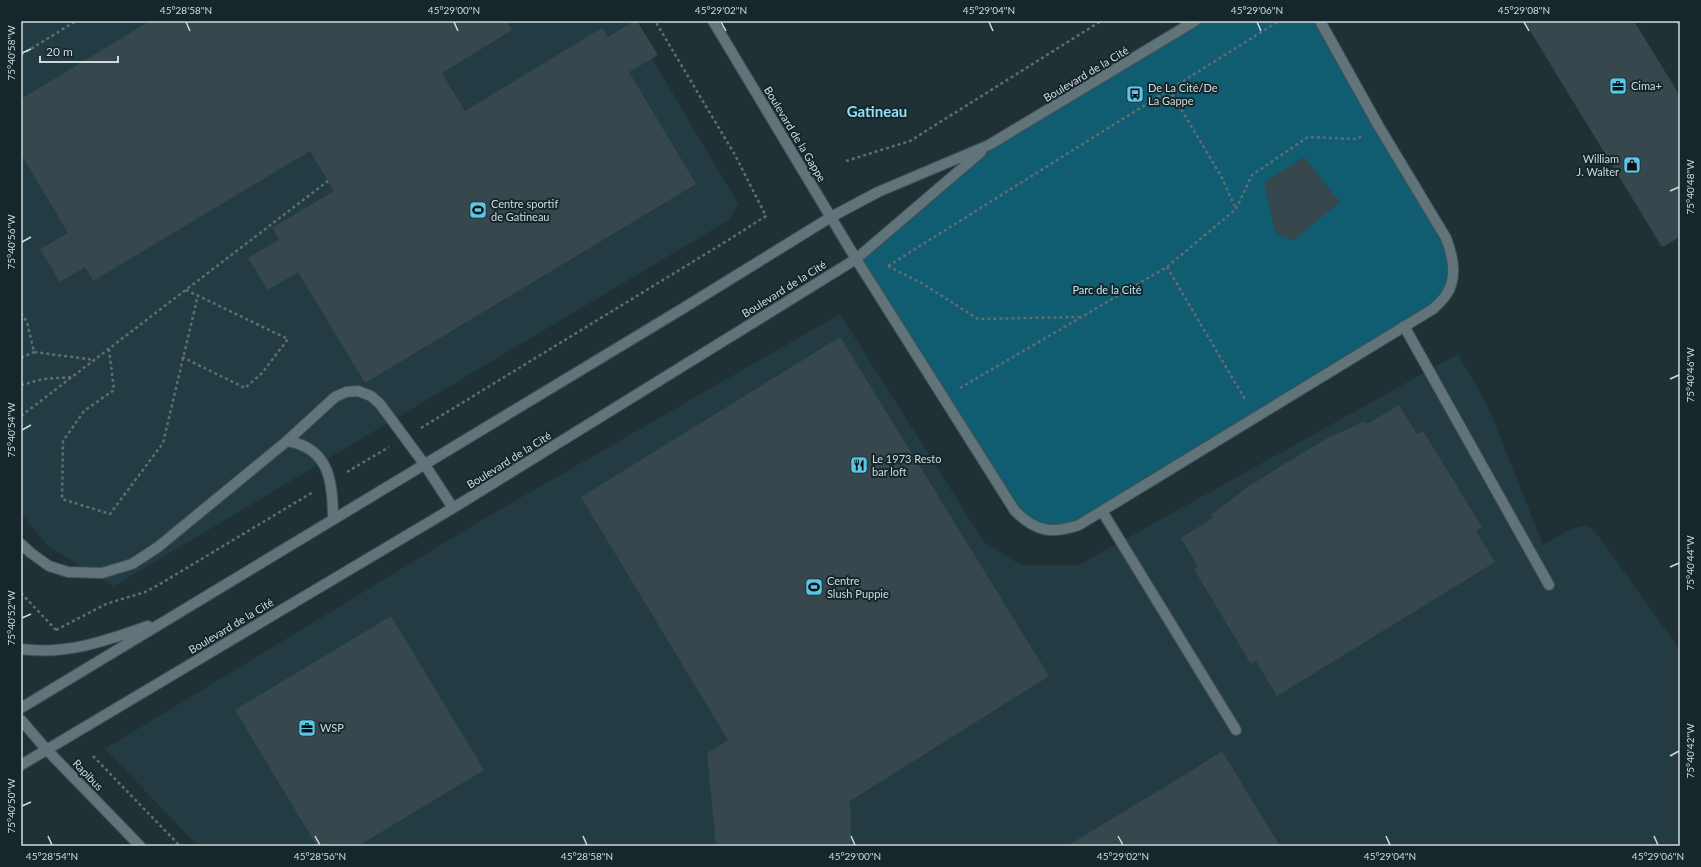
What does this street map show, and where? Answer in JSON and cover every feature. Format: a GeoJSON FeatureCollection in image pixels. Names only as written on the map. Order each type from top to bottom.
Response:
{"type":"FeatureCollection","features":[{"type":"Feature","properties":{"kind":"street","name":"Boulevard de la Gappe"},"geometry":{"type":"LineString","coordinates":[[713,21],[856,258],[1016,512],[1028,524],[1045,530],[1063,530],[1079,525],[1433,309],[1447,295],[1453,276],[1453,257],[1446,238],[1378,125],[1320,21]]}},
{"type":"Feature","properties":{"kind":"street","name":"Boulevard de la Cité"},"geometry":{"type":"LineString","coordinates":[[21,708],[831,217],[878,192],[989,145],[1195,21]]}},
{"type":"Feature","properties":{"kind":"street","name":"Boulevard de la Cité"},"geometry":{"type":"LineString","coordinates":[[21,765],[453,508],[856,258],[989,145]]}},
{"type":"Feature","properties":{"kind":"street"},"geometry":{"type":"LineString","coordinates":[[1404,326],[1549,585]]}},
{"type":"Feature","properties":{"kind":"street"},"geometry":{"type":"LineString","coordinates":[[21,544],[49,566],[68,572],[102,573],[132,564],[158,547],[287,441],[335,397],[346,392],[358,391],[371,396],[380,404],[424,464],[453,508]]}},
{"type":"Feature","properties":{"kind":"street"},"geometry":{"type":"LineString","coordinates":[[287,441],[301,443],[313,450],[320,458],[333,490],[333,519]]}},
{"type":"Feature","properties":{"kind":"street"},"geometry":{"type":"LineString","coordinates":[[1102,511],[1236,730]]}},
{"type":"Feature","properties":{"kind":"street"},"geometry":{"type":"LineString","coordinates":[[21,649],[48,651],[100,643],[169,618]]}},
{"type":"Feature","properties":{"kind":"street","name":"Rapibus"},"geometry":{"type":"LineString","coordinates":[[21,720],[46,749],[140,846]]}},
{"type":"Feature","properties":{"kind":"path"},"geometry":{"type":"LineString","coordinates":[[21,54],[76,21]]}},
{"type":"Feature","properties":{"kind":"path"},"geometry":{"type":"LineString","coordinates":[[655,21],[735,155],[766,216]]}},
{"type":"Feature","properties":{"kind":"path"},"geometry":{"type":"LineString","coordinates":[[846,161],[910,141],[1101,21]]}},
{"type":"Feature","properties":{"kind":"path"},"geometry":{"type":"LineString","coordinates":[[1080,317],[978,319],[923,284],[888,266],[1279,21]]}},
{"type":"Feature","properties":{"kind":"path"},"geometry":{"type":"LineString","coordinates":[[1677,21],[1680,26]]}},
{"type":"Feature","properties":{"kind":"path"},"geometry":{"type":"LineString","coordinates":[[1169,89],[1222,176],[1236,209]]}},
{"type":"Feature","properties":{"kind":"path"},"geometry":{"type":"LineString","coordinates":[[944,397],[1167,266],[1236,209],[1252,175],[1308,137],[1357,139],[1378,125]]}},
{"type":"Feature","properties":{"kind":"path"},"geometry":{"type":"LineString","coordinates":[[21,416],[328,181]]}},
{"type":"Feature","properties":{"kind":"path"},"geometry":{"type":"LineString","coordinates":[[1167,266],[1256,417]]}},
{"type":"Feature","properties":{"kind":"path"},"geometry":{"type":"LineString","coordinates":[[182,358],[245,388],[262,373],[288,340],[186,290]]}},
{"type":"Feature","properties":{"kind":"path"},"geometry":{"type":"LineString","coordinates":[[109,349],[114,390],[84,411],[63,441],[62,499],[110,514],[163,443],[198,295]]}},
{"type":"Feature","properties":{"kind":"path"},"geometry":{"type":"LineString","coordinates":[[21,312],[27,322],[34,352]]}},
{"type":"Feature","properties":{"kind":"path"},"geometry":{"type":"LineString","coordinates":[[21,358],[34,352],[95,360]]}},
{"type":"Feature","properties":{"kind":"path"},"geometry":{"type":"LineString","coordinates":[[21,385],[43,379],[72,377]]}},
{"type":"Feature","properties":{"kind":"path"},"geometry":{"type":"LineString","coordinates":[[21,593],[56,630]]}},
{"type":"Feature","properties":{"kind":"path"},"geometry":{"type":"LineString","coordinates":[[93,756],[180,846]]}},
{"type":"Feature","properties":{"kind":"shaded area"},"geometry":{"type":"Polygon","coordinates":[[[21,21],[630,21],[738,204],[729,220],[114,586],[47,545],[21,513],[21,21]]]}},
{"type":"Feature","properties":{"kind":"shaded area"},"geometry":{"type":"Polygon","coordinates":[[[840,314],[984,542],[1021,565],[1079,565],[1458,354],[1488,407],[1543,545],[1571,529],[1587,525],[1600,538],[1680,650],[1680,846],[198,846],[105,749],[482,520],[840,314]]]}},
{"type":"Feature","properties":{"kind":"green space","name":"Parc de la Cité"},"geometry":{"type":"Polygon","coordinates":[[[1194,21],[1323,21],[1453,257],[1447,295],[1063,530],[1028,524],[856,259],[989,145],[1194,21]]]}},
{"type":"Feature","properties":{"kind":"building","name":"Centre sportif de Gatineau"},"geometry":{"type":"Polygon","coordinates":[[[150,21],[507,21],[512,30],[442,73],[465,111],[602,28],[608,37],[634,21],[637,21],[658,55],[629,72],[696,184],[365,383],[298,272],[268,290],[248,258],[279,240],[272,228],[334,191],[310,151],[93,281],[85,267],[60,282],[40,249],[68,233],[21,154],[21,99],[150,21]]]}},
{"type":"Feature","properties":{"kind":"building"},"geometry":{"type":"Polygon","coordinates":[[[1524,21],[1634,21],[1680,96],[1680,237],[1662,247],[1524,21]]]}},
{"type":"Feature","properties":{"kind":"building"},"geometry":{"type":"Polygon","coordinates":[[[1304,157],[1340,202],[1293,241],[1275,233],[1264,182],[1304,157]]]}},
{"type":"Feature","properties":{"kind":"building","name":"Centre Slush Puppie"},"geometry":{"type":"Polygon","coordinates":[[[840,337],[1049,676],[850,801],[851,846],[716,846],[707,753],[728,740],[581,497],[840,337]]]}},
{"type":"Feature","properties":{"kind":"building"},"geometry":{"type":"Polygon","coordinates":[[[1399,405],[1417,434],[1423,431],[1482,527],[1476,531],[1495,562],[1277,696],[1256,661],[1251,664],[1194,569],[1198,567],[1181,538],[1213,518],[1211,515],[1246,488],[1286,463],[1326,439],[1363,422],[1367,424],[1399,405]]]}},
{"type":"Feature","properties":{"kind":"building"},"geometry":{"type":"Polygon","coordinates":[[[391,616],[484,770],[358,846],[317,846],[235,710],[391,616]]]}},
{"type":"Feature","properties":{"kind":"building"},"geometry":{"type":"Polygon","coordinates":[[[1222,751],[1280,846],[1067,846],[1191,771],[1222,751]]]}},
{"type":"Feature","properties":{"kind":"place","name":"Cima+"},"geometry":{"type":"Point","coordinates":[1618,86]}},
{"type":"Feature","properties":{"kind":"place","name":"De La Cité/De La Gappe"},"geometry":{"type":"Point","coordinates":[1135,94]}},
{"type":"Feature","properties":{"kind":"place","name":"William J. Walter"},"geometry":{"type":"Point","coordinates":[1632,165]}},
{"type":"Feature","properties":{"kind":"place","name":"Centre sportif de Gatineau"},"geometry":{"type":"Point","coordinates":[478,210]}},
{"type":"Feature","properties":{"kind":"place","name":"Le 1973 Resto bar loft"},"geometry":{"type":"Point","coordinates":[859,465]}},
{"type":"Feature","properties":{"kind":"place","name":"Centre Slush Puppie"},"geometry":{"type":"Point","coordinates":[814,587]}},
{"type":"Feature","properties":{"kind":"place","name":"WSP"},"geometry":{"type":"Point","coordinates":[307,728]}},
{"type":"Feature","properties":{"kind":"district","name":"Gatineau"},"geometry":{"type":"Point","coordinates":[877,112]}}]}
